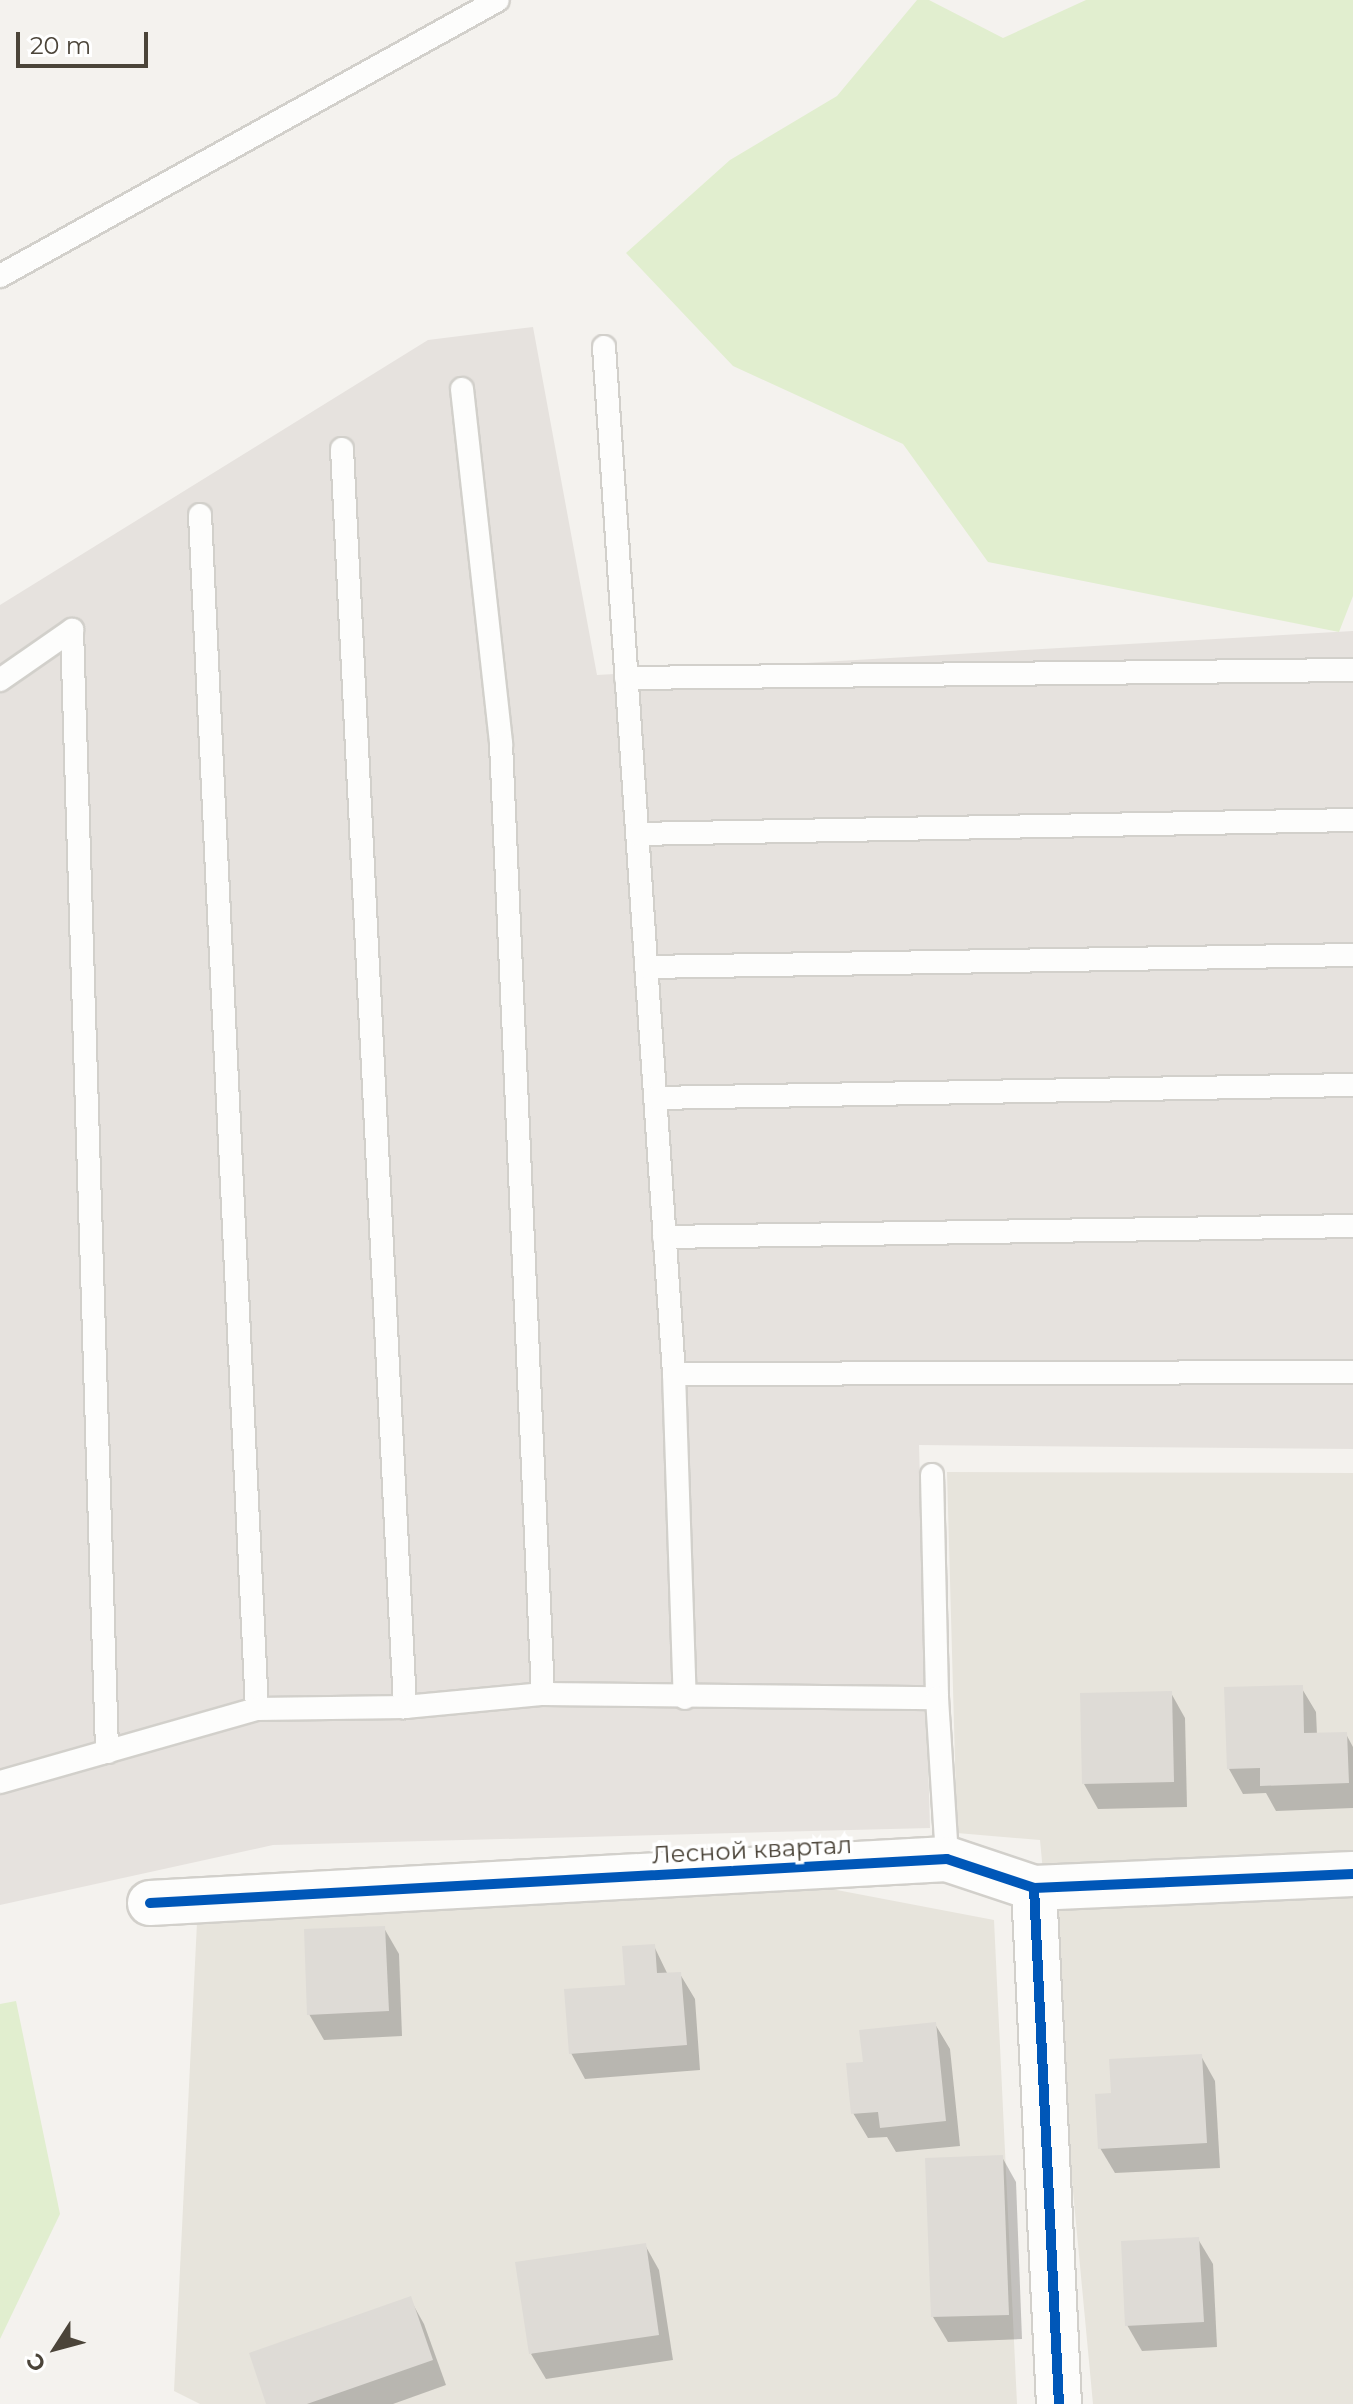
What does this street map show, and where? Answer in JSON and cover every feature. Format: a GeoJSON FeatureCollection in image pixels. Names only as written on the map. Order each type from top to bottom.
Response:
{"type":"FeatureCollection","features":[{"type":"Feature","properties":{"kind":"street","name":"Лесной квартал"},"geometry":{"type":"LineString","coordinates":[[150,1903],[947,1859],[1034,1888],[1353,1874]]}},
{"type":"Feature","properties":{"kind":"street"},"geometry":{"type":"LineString","coordinates":[[1034,1888],[1059,2404]]}},
{"type":"Feature","properties":{"kind":"lane"},"geometry":{"type":"LineString","coordinates":[[0,276],[498,0]]}},
{"type":"Feature","properties":{"kind":"lane"},"geometry":{"type":"LineString","coordinates":[[604,347],[674,1374],[685,1698]]}},
{"type":"Feature","properties":{"kind":"lane"},"geometry":{"type":"LineString","coordinates":[[462,389],[501,744],[543,1694]]}},
{"type":"Feature","properties":{"kind":"lane"},"geometry":{"type":"LineString","coordinates":[[342,449],[405,1707]]}},
{"type":"Feature","properties":{"kind":"lane"},"geometry":{"type":"LineString","coordinates":[[200,515],[257,1709]]}},
{"type":"Feature","properties":{"kind":"lane"},"geometry":{"type":"LineString","coordinates":[[0,680],[72,630],[107,1752]]}},
{"type":"Feature","properties":{"kind":"lane"},"geometry":{"type":"LineString","coordinates":[[626,678],[1353,670]]}},
{"type":"Feature","properties":{"kind":"lane"},"geometry":{"type":"LineString","coordinates":[[637,834],[1353,820]]}},
{"type":"Feature","properties":{"kind":"lane"},"geometry":{"type":"LineString","coordinates":[[646,967],[1353,955]]}},
{"type":"Feature","properties":{"kind":"lane"},"geometry":{"type":"LineString","coordinates":[[655,1098],[1353,1085]]}},
{"type":"Feature","properties":{"kind":"lane"},"geometry":{"type":"LineString","coordinates":[[664,1237],[1353,1226]]}},
{"type":"Feature","properties":{"kind":"lane"},"geometry":{"type":"LineString","coordinates":[[674,1374],[1353,1372]]}},
{"type":"Feature","properties":{"kind":"lane"},"geometry":{"type":"LineString","coordinates":[[932,1475],[937,1698],[947,1859]]}},
{"type":"Feature","properties":{"kind":"lane"},"geometry":{"type":"LineString","coordinates":[[0,1782],[257,1709],[405,1707],[543,1694],[685,1698],[937,1698]]}},
{"type":"Feature","properties":{"kind":"shaded area"},"geometry":{"type":"Polygon","coordinates":[[[533,327],[597,675],[1353,631],[1353,1449],[919,1445],[930,1828],[273,1845],[0,1905],[0,605],[428,340],[533,327]]]}},
{"type":"Feature","properties":{"kind":"shaded area"},"geometry":{"type":"Polygon","coordinates":[[[947,1472],[1353,1473],[1353,2404],[1093,2404],[1040,1840],[957,1833],[947,1472]]]}},
{"type":"Feature","properties":{"kind":"shaded area"},"geometry":{"type":"Polygon","coordinates":[[[679,1860],[994,1920],[1017,2404],[200,2404],[174,2391],[199,1882],[679,1860]]]}},
{"type":"Feature","properties":{"kind":"green space"},"geometry":{"type":"Polygon","coordinates":[[[917,0],[929,0],[1003,38],[1086,0],[1353,0],[1353,596],[1339,632],[988,562],[903,444],[733,366],[626,253],[730,160],[837,96],[917,0]]]}},
{"type":"Feature","properties":{"kind":"green space"},"geometry":{"type":"Polygon","coordinates":[[[16,2001],[60,2214],[0,2339],[0,2004],[16,2001]]]}},
{"type":"Feature","properties":{"kind":"building"},"geometry":{"type":"Polygon","coordinates":[[[1303,1685],[1304,1733],[1347,1732],[1349,1783],[1260,1786],[1260,1768],[1227,1769],[1224,1687],[1303,1685]]]}},
{"type":"Feature","properties":{"kind":"building"},"geometry":{"type":"Polygon","coordinates":[[[1172,1691],[1174,1782],[1082,1784],[1080,1693],[1172,1691]]]}},
{"type":"Feature","properties":{"kind":"building"},"geometry":{"type":"Polygon","coordinates":[[[385,1926],[389,2011],[307,2015],[304,1929],[385,1926]]]}},
{"type":"Feature","properties":{"kind":"building"},"geometry":{"type":"Polygon","coordinates":[[[655,1944],[657,1973],[681,1972],[687,2045],[569,2054],[564,1989],[625,1985],[622,1946],[655,1944]]]}},
{"type":"Feature","properties":{"kind":"building"},"geometry":{"type":"Polygon","coordinates":[[[936,2022],[946,2121],[880,2128],[878,2112],[851,2114],[846,2063],[863,2062],[859,2030],[936,2022]]]}},
{"type":"Feature","properties":{"kind":"building"},"geometry":{"type":"Polygon","coordinates":[[[1202,2054],[1207,2143],[1098,2149],[1095,2094],[1111,2093],[1109,2059],[1202,2054]]]}},
{"type":"Feature","properties":{"kind":"building"},"geometry":{"type":"Polygon","coordinates":[[[1003,2155],[1009,2315],[931,2317],[925,2158],[1003,2155]]]}},
{"type":"Feature","properties":{"kind":"building"},"geometry":{"type":"Polygon","coordinates":[[[1199,2237],[1204,2322],[1125,2326],[1121,2241],[1199,2237]]]}},
{"type":"Feature","properties":{"kind":"building"},"geometry":{"type":"Polygon","coordinates":[[[646,2243],[659,2335],[529,2354],[515,2262],[646,2243]]]}},
{"type":"Feature","properties":{"kind":"building"},"geometry":{"type":"Polygon","coordinates":[[[411,2296],[433,2360],[307,2404],[266,2404],[249,2353],[411,2296]]]}},
{"type":"Feature","properties":{"kind":"cycle path"},"geometry":{"type":"LineString","coordinates":[[150,1903],[947,1859],[1034,1888],[1353,1874]]}},
{"type":"Feature","properties":{"kind":"cycle path"},"geometry":{"type":"LineString","coordinates":[[1034,1888],[1059,2404]]}}]}
